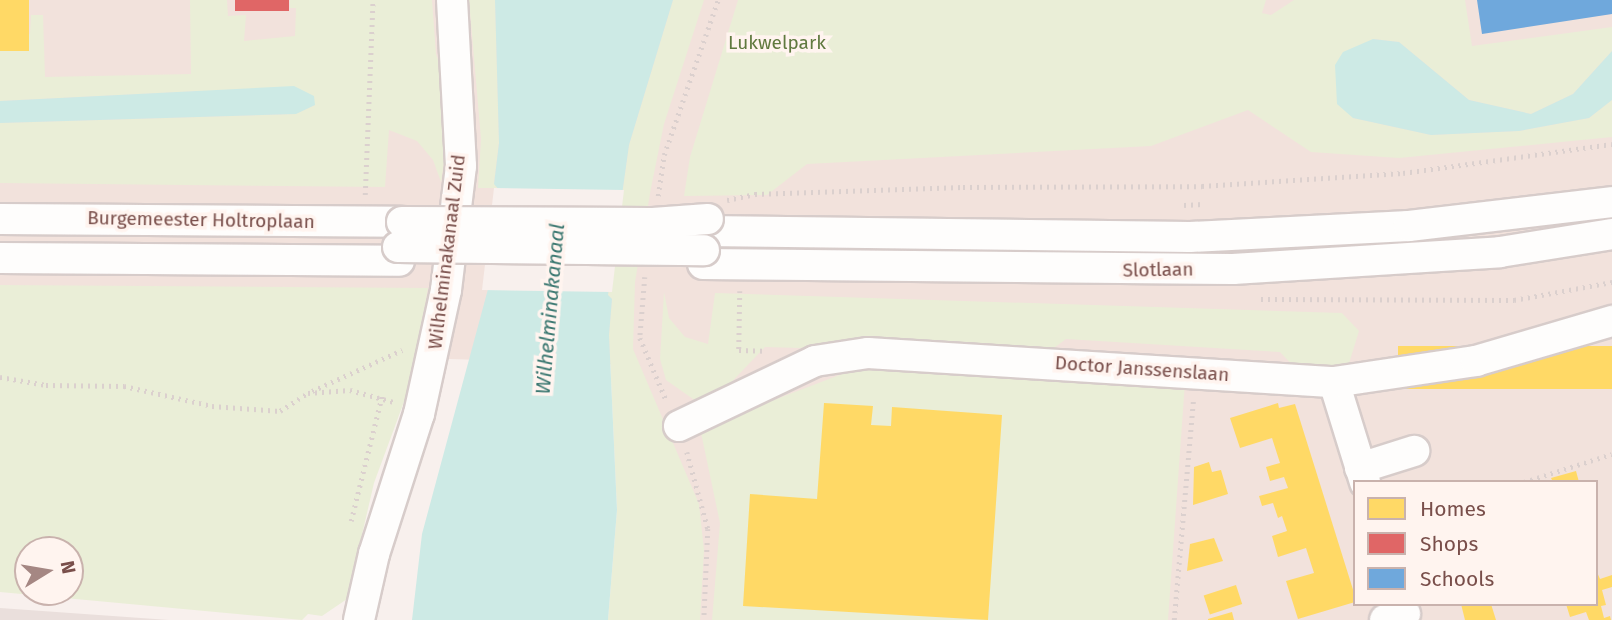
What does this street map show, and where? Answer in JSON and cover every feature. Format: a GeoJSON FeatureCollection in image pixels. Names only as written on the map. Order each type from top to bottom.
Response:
{"type":"FeatureCollection","features":[{"type":"Feature","properties":{"kind":"street","name":"Wilhelminakanaal Zuid"},"geometry":{"type":"LineString","coordinates":[[359,620],[374,554],[419,414],[443,312],[461,166],[452,0]]}},
{"type":"Feature","properties":{"kind":"street"},"geometry":{"type":"LineString","coordinates":[[400,243],[711,228],[1289,219],[1403,213],[1612,186]]}},
{"type":"Feature","properties":{"kind":"street","name":"Slotlaan"},"geometry":{"type":"LineString","coordinates":[[711,228],[1190,237],[1409,226],[1612,202]]}},
{"type":"Feature","properties":{"kind":"street","name":"Burgemeester Holtroplaan"},"geometry":{"type":"LineString","coordinates":[[0,219],[400,243]]}},
{"type":"Feature","properties":{"kind":"street","name":"Slotlaan"},"geometry":{"type":"LineString","coordinates":[[711,228],[1194,255],[1316,251],[1479,237],[1612,219]]}},
{"type":"Feature","properties":{"kind":"street"},"geometry":{"type":"LineString","coordinates":[[400,243],[653,223],[711,228]]}},
{"type":"Feature","properties":{"kind":"street","name":"Slotlaan"},"geometry":{"type":"LineString","coordinates":[[711,228],[1233,269],[1500,252],[1612,234]]}},
{"type":"Feature","properties":{"kind":"street","name":"Burgemeester Holtroplaan"},"geometry":{"type":"LineString","coordinates":[[0,244],[400,243]]}},
{"type":"Feature","properties":{"kind":"street","name":"Burgemeester Holtroplaan"},"geometry":{"type":"LineString","coordinates":[[0,258],[400,243]]}},
{"type":"Feature","properties":{"kind":"street","name":"Doctor Janssenslaan"},"geometry":{"type":"LineString","coordinates":[[679,426],[815,361],[868,353],[1334,382],[1476,361],[1612,321]]}},
{"type":"Feature","properties":{"kind":"street"},"geometry":{"type":"LineString","coordinates":[[1334,382],[1362,475],[1414,451]]}},
{"type":"Feature","properties":{"kind":"path"},"geometry":{"type":"LineString","coordinates":[[365,182],[373,0]]}},
{"type":"Feature","properties":{"kind":"path"},"geometry":{"type":"LineString","coordinates":[[711,228],[755,194],[962,187],[1202,187],[1404,173],[1612,144]]}},
{"type":"Feature","properties":{"kind":"path"},"geometry":{"type":"LineString","coordinates":[[1170,205],[1210,204]]}},
{"type":"Feature","properties":{"kind":"path"},"geometry":{"type":"LineString","coordinates":[[711,228],[752,205]]}},
{"type":"Feature","properties":{"kind":"path"},"geometry":{"type":"LineString","coordinates":[[739,350],[740,281]]}},
{"type":"Feature","properties":{"kind":"path"},"geometry":{"type":"LineString","coordinates":[[0,377],[46,386],[124,386],[212,406],[280,411],[308,393],[414,344],[443,312]]}},
{"type":"Feature","properties":{"kind":"path"},"geometry":{"type":"LineString","coordinates":[[1174,620],[1196,372]]}},
{"type":"Feature","properties":{"kind":"path"},"geometry":{"type":"LineString","coordinates":[[308,393],[360,392],[419,414]]}},
{"type":"Feature","properties":{"kind":"path"},"geometry":{"type":"LineString","coordinates":[[679,426],[708,529],[704,620]]}},
{"type":"Feature","properties":{"kind":"path"},"geometry":{"type":"LineString","coordinates":[[1530,480],[1612,454]]}},
{"type":"Feature","properties":{"kind":"path"},"geometry":{"type":"LineString","coordinates":[[1546,475],[1548,480]]}},
{"type":"Feature","properties":{"kind":"shaded area"},"geometry":{"type":"Polygon","coordinates":[[[0,0],[1612,0],[1612,620],[613,620],[632,365],[0,344],[0,0]]]}},
{"type":"Feature","properties":{"kind":"shaded area"},"geometry":{"type":"Polygon","coordinates":[[[0,608],[169,620],[0,620],[0,608]]]}},
{"type":"Feature","properties":{"kind":"green space"},"geometry":{"type":"Polygon","coordinates":[[[190,0],[227,0],[228,16],[246,15],[244,41],[295,36],[296,8],[290,8],[290,0],[432,0],[436,54],[443,75],[446,150],[441,182],[433,160],[417,141],[389,130],[385,187],[0,183],[0,123],[295,114],[315,105],[200,91],[0,101],[0,35],[30,34],[31,15],[43,15],[45,77],[191,74],[190,0]]]}},
{"type":"Feature","properties":{"kind":"green space"},"geometry":{"type":"Polygon","coordinates":[[[469,0],[495,0],[499,142],[494,183],[498,188],[478,188],[481,139],[469,0]]]}},
{"type":"Feature","properties":{"kind":"green space"},"geometry":{"type":"Polygon","coordinates":[[[673,0],[704,0],[664,124],[635,282],[633,349],[699,504],[704,550],[700,620],[608,620],[617,510],[609,335],[612,299],[608,295],[629,145],[673,0]]]}},
{"type":"Feature","properties":{"kind":"green space","name":"Lukwelpark"},"geometry":{"type":"Polygon","coordinates":[[[738,0],[1266,0],[1262,13],[1271,15],[1294,0],[1465,0],[1472,46],[1612,27],[1612,51],[1573,94],[1531,114],[1469,100],[1399,42],[1373,39],[1353,118],[1431,135],[1519,131],[1589,118],[1612,100],[1612,137],[1399,158],[1311,152],[1248,110],[1151,146],[807,164],[767,195],[684,196],[690,157],[738,0]]]}},
{"type":"Feature","properties":{"kind":"green space"},"geometry":{"type":"Polygon","coordinates":[[[0,285],[428,288],[412,380],[374,483],[347,599],[322,616],[308,614],[302,620],[84,600],[84,536],[14,536],[14,593],[0,592],[0,285]]]}},
{"type":"Feature","properties":{"kind":"green space"},"geometry":{"type":"Polygon","coordinates":[[[664,292],[669,318],[685,337],[708,344],[715,293],[1342,313],[1359,331],[1346,373],[1300,373],[1280,352],[1066,339],[1054,348],[874,340],[800,348],[765,347],[721,393],[711,400],[693,399],[666,380],[660,359],[664,292]]]}},
{"type":"Feature","properties":{"kind":"green space"},"geometry":{"type":"Polygon","coordinates":[[[858,368],[1185,382],[1168,620],[712,620],[720,523],[700,428],[858,368]]]}},
{"type":"Feature","properties":{"kind":"water","name":"Wilhelminakanaal"},"geometry":{"type":"Polygon","coordinates":[[[495,0],[673,0],[629,145],[608,295],[612,299],[609,335],[617,510],[608,620],[412,620],[422,534],[488,289],[500,191],[494,184],[499,143],[495,0]]]}},
{"type":"Feature","properties":{"kind":"water"},"geometry":{"type":"Polygon","coordinates":[[[1373,39],[1399,42],[1469,100],[1531,114],[1573,94],[1612,51],[1612,100],[1589,118],[1519,131],[1431,135],[1353,118],[1337,104],[1335,65],[1343,52],[1373,39]]]}},
{"type":"Feature","properties":{"kind":"water"},"geometry":{"type":"Polygon","coordinates":[[[294,86],[314,96],[315,105],[296,114],[0,123],[0,101],[294,86]]]}},
{"type":"Feature","properties":{"kind":"pier"},"geometry":{"type":"Polygon","coordinates":[[[494,188],[624,190],[612,292],[482,290],[494,188]]]}},
{"type":"Feature","properties":{"kind":"building: Homes"},"geometry":{"type":"Polygon","coordinates":[[[0,0],[29,0],[29,51],[0,51],[0,0]]]}},
{"type":"Feature","properties":{"kind":"building: Homes"},"geometry":{"type":"Polygon","coordinates":[[[1398,346],[1612,346],[1612,389],[1398,389],[1398,346]]]}},
{"type":"Feature","properties":{"kind":"building: Homes"},"geometry":{"type":"Polygon","coordinates":[[[824,403],[873,406],[871,425],[891,426],[892,407],[1002,415],[988,620],[743,606],[750,494],[817,499],[824,403]]]}},
{"type":"Feature","properties":{"kind":"building: Homes"},"geometry":{"type":"Polygon","coordinates":[[[1278,403],[1279,408],[1295,404],[1353,590],[1353,603],[1298,619],[1286,581],[1314,573],[1306,548],[1278,557],[1272,536],[1287,531],[1282,516],[1278,518],[1273,503],[1262,506],[1259,496],[1288,488],[1284,477],[1270,481],[1266,467],[1280,463],[1272,438],[1240,448],[1230,418],[1278,403]]]}},
{"type":"Feature","properties":{"kind":"building: Homes"},"geometry":{"type":"Polygon","coordinates":[[[1209,462],[1212,472],[1221,470],[1228,494],[1193,505],[1194,467],[1209,462]]]}},
{"type":"Feature","properties":{"kind":"building: Homes"},"geometry":{"type":"Polygon","coordinates":[[[1576,471],[1578,480],[1552,480],[1551,478],[1576,471]]]}},
{"type":"Feature","properties":{"kind":"building: Homes"},"geometry":{"type":"Polygon","coordinates":[[[1214,538],[1223,561],[1187,571],[1190,544],[1214,538]]]}},
{"type":"Feature","properties":{"kind":"building: Homes"},"geometry":{"type":"Polygon","coordinates":[[[1598,574],[1600,579],[1612,575],[1612,587],[1602,590],[1606,605],[1601,606],[1604,618],[1610,616],[1611,620],[1589,620],[1586,612],[1570,617],[1567,606],[1598,606],[1598,574]]]}},
{"type":"Feature","properties":{"kind":"building: Homes"},"geometry":{"type":"Polygon","coordinates":[[[1236,585],[1242,604],[1210,615],[1204,596],[1236,585]]]}},
{"type":"Feature","properties":{"kind":"building: Homes"},"geometry":{"type":"Polygon","coordinates":[[[1462,606],[1492,606],[1496,620],[1465,620],[1462,606]]]}},
{"type":"Feature","properties":{"kind":"building: Homes"},"geometry":{"type":"Polygon","coordinates":[[[1232,612],[1234,620],[1208,620],[1208,619],[1232,612]]]}},
{"type":"Feature","properties":{"kind":"building: Shops"},"geometry":{"type":"Polygon","coordinates":[[[235,0],[289,0],[289,11],[235,11],[235,0]]]}},
{"type":"Feature","properties":{"kind":"building: Schools"},"geometry":{"type":"Polygon","coordinates":[[[1477,0],[1612,0],[1612,14],[1482,34],[1477,0]]]}}]}
